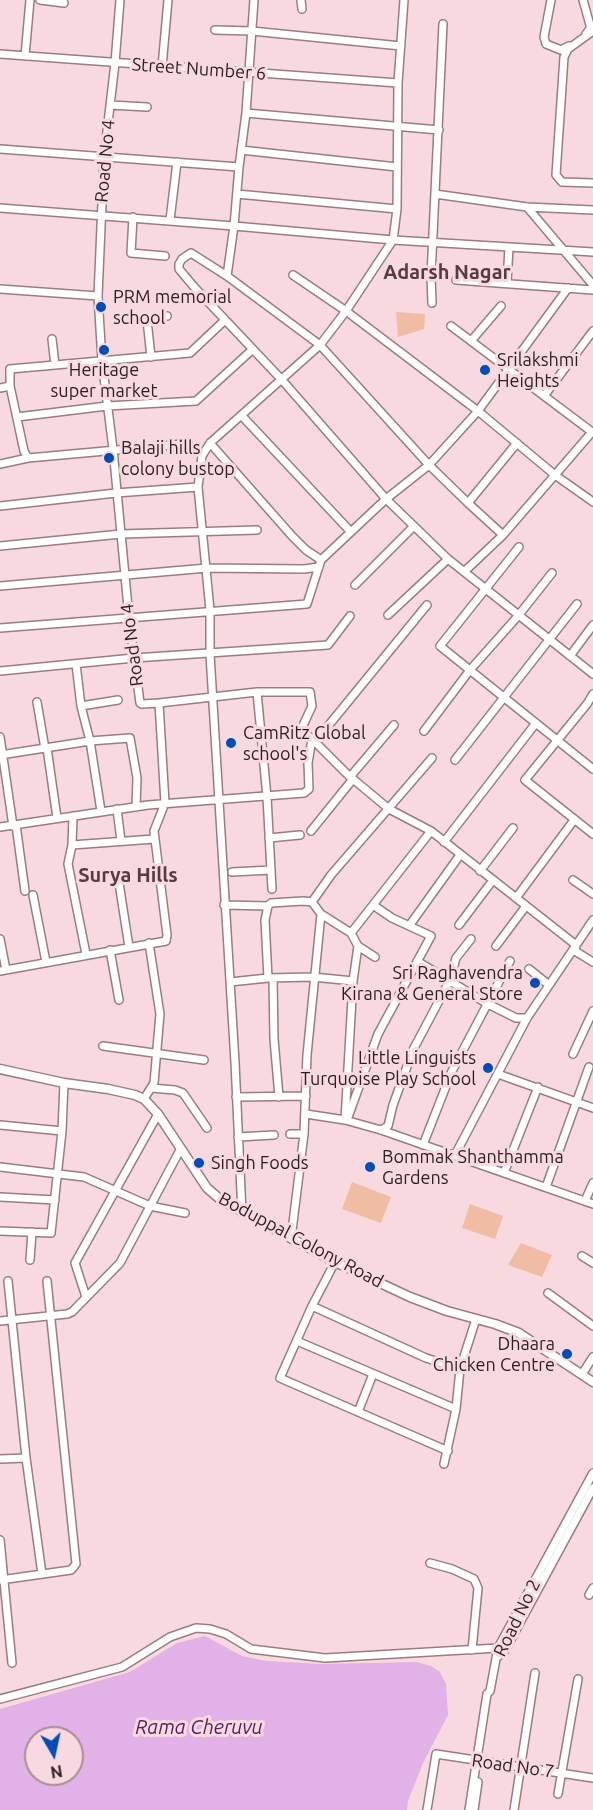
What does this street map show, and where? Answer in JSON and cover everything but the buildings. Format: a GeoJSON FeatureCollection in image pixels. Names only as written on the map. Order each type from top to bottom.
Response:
{"type":"FeatureCollection","features":[{"type":"Feature","properties":{"kind":"street"},"geometry":{"type":"LineString","coordinates":[[25,56],[30,0]]}},
{"type":"Feature","properties":{"kind":"street"},"geometry":{"type":"LineString","coordinates":[[40,0],[64,3]]}},
{"type":"Feature","properties":{"kind":"street","name":"Road No 4"},"geometry":{"type":"LineString","coordinates":[[120,0],[104,157],[98,296],[102,361],[140,703],[142,705],[257,692],[310,692],[312,706],[300,730],[314,740]]}},
{"type":"Feature","properties":{"kind":"street"},"geometry":{"type":"LineString","coordinates":[[162,67],[168,0]]}},
{"type":"Feature","properties":{"kind":"street"},"geometry":{"type":"LineString","coordinates":[[227,276],[246,112],[255,0]]}},
{"type":"Feature","properties":{"kind":"street"},"geometry":{"type":"LineString","coordinates":[[301,0],[302,9]]}},
{"type":"Feature","properties":{"kind":"street"},"geometry":{"type":"LineString","coordinates":[[242,1213],[210,654],[210,610],[198,487],[202,456],[210,443],[320,345],[346,311],[393,240],[397,209],[398,83],[404,0]]}},
{"type":"Feature","properties":{"kind":"street"},"geometry":{"type":"LineString","coordinates":[[551,0],[544,37],[546,44],[561,50],[590,30],[583,0]]}},
{"type":"Feature","properties":{"kind":"street"},"geometry":{"type":"LineString","coordinates":[[432,303],[443,24]]}},
{"type":"Feature","properties":{"kind":"street"},"geometry":{"type":"LineString","coordinates":[[215,30],[252,31],[401,46]]}},
{"type":"Feature","properties":{"kind":"street"},"geometry":{"type":"LineString","coordinates":[[593,31],[568,50],[564,57],[556,175],[562,182],[593,183]]}},
{"type":"Feature","properties":{"kind":"street","name":"Street Number 6"},"geometry":{"type":"LineString","coordinates":[[0,54],[398,83]]}},
{"type":"Feature","properties":{"kind":"street"},"geometry":{"type":"LineString","coordinates":[[110,105],[147,107]]}},
{"type":"Feature","properties":{"kind":"street"},"geometry":{"type":"LineString","coordinates":[[246,112],[439,130]]}},
{"type":"Feature","properties":{"kind":"street"},"geometry":{"type":"LineString","coordinates":[[0,149],[239,167]]}},
{"type":"Feature","properties":{"kind":"street"},"geometry":{"type":"LineString","coordinates":[[241,150],[397,167]]}},
{"type":"Feature","properties":{"kind":"street"},"geometry":{"type":"LineString","coordinates":[[170,220],[177,162]]}},
{"type":"Feature","properties":{"kind":"street"},"geometry":{"type":"LineString","coordinates":[[237,194],[397,209]]}},
{"type":"Feature","properties":{"kind":"street"},"geometry":{"type":"LineString","coordinates":[[435,194],[527,207],[593,210]]}},
{"type":"Feature","properties":{"kind":"street"},"geometry":{"type":"LineString","coordinates":[[527,207],[593,285]]}},
{"type":"Feature","properties":{"kind":"street"},"geometry":{"type":"LineString","coordinates":[[0,208],[170,220],[393,240],[593,252]]}},
{"type":"Feature","properties":{"kind":"street"},"geometry":{"type":"LineString","coordinates":[[133,217],[131,253],[165,256]]}},
{"type":"Feature","properties":{"kind":"street"},"geometry":{"type":"LineString","coordinates":[[507,283],[509,247]]}},
{"type":"Feature","properties":{"kind":"street"},"geometry":{"type":"LineString","coordinates":[[503,535],[429,465],[320,345],[227,276],[191,253],[185,255],[178,264],[179,269],[282,380],[386,499],[448,559],[593,674]]}},
{"type":"Feature","properties":{"kind":"street"},"geometry":{"type":"LineString","coordinates":[[293,275],[346,311],[478,411],[555,476],[593,502]]}},
{"type":"Feature","properties":{"kind":"street"},"geometry":{"type":"LineString","coordinates":[[456,280],[593,290]]}},
{"type":"Feature","properties":{"kind":"street"},"geometry":{"type":"LineString","coordinates":[[0,628],[307,604],[320,563],[350,531],[429,465],[478,411],[568,288]]}},
{"type":"Feature","properties":{"kind":"street"},"geometry":{"type":"LineString","coordinates":[[0,289],[98,296]]}},
{"type":"Feature","properties":{"kind":"street"},"geometry":{"type":"LineString","coordinates":[[471,341],[501,306]]}},
{"type":"Feature","properties":{"kind":"street"},"geometry":{"type":"LineString","coordinates":[[151,357],[147,320],[167,316]]}},
{"type":"Feature","properties":{"kind":"street"},"geometry":{"type":"LineString","coordinates":[[28,459],[24,451],[10,386],[10,369],[190,353],[225,320]]}},
{"type":"Feature","properties":{"kind":"street"},"geometry":{"type":"LineString","coordinates":[[451,326],[592,432],[503,535],[465,571]]}},
{"type":"Feature","properties":{"kind":"street"},"geometry":{"type":"LineString","coordinates":[[544,396],[593,331]]}},
{"type":"Feature","properties":{"kind":"street"},"geometry":{"type":"LineString","coordinates":[[52,339],[55,365]]}},
{"type":"Feature","properties":{"kind":"street"},"geometry":{"type":"LineString","coordinates":[[17,417],[107,406],[196,401],[253,349]]}},
{"type":"Feature","properties":{"kind":"street"},"geometry":{"type":"LineString","coordinates":[[0,388],[10,386]]}},
{"type":"Feature","properties":{"kind":"street"},"geometry":{"type":"LineString","coordinates":[[242,416],[350,531]]}},
{"type":"Feature","properties":{"kind":"street"},"geometry":{"type":"LineString","coordinates":[[210,443],[292,536],[320,563]]}},
{"type":"Feature","properties":{"kind":"street"},"geometry":{"type":"LineString","coordinates":[[468,503],[517,443]]}},
{"type":"Feature","properties":{"kind":"street"},"geometry":{"type":"LineString","coordinates":[[0,464],[113,449],[183,444]]}},
{"type":"Feature","properties":{"kind":"street"},"geometry":{"type":"LineString","coordinates":[[0,506],[198,487]]}},
{"type":"Feature","properties":{"kind":"street"},"geometry":{"type":"LineString","coordinates":[[355,585],[414,526]]}},
{"type":"Feature","properties":{"kind":"street"},"geometry":{"type":"LineString","coordinates":[[0,546],[122,534],[257,530]]}},
{"type":"Feature","properties":{"kind":"street"},"geometry":{"type":"LineString","coordinates":[[519,547],[440,646],[593,769]]}},
{"type":"Feature","properties":{"kind":"street"},"geometry":{"type":"LineString","coordinates":[[388,615],[448,559]]}},
{"type":"Feature","properties":{"kind":"street"},"geometry":{"type":"LineString","coordinates":[[0,586],[125,577],[207,568],[304,569],[320,563]]}},
{"type":"Feature","properties":{"kind":"street"},"geometry":{"type":"LineString","coordinates":[[424,731],[470,670],[552,573]]}},
{"type":"Feature","properties":{"kind":"street"},"geometry":{"type":"LineString","coordinates":[[455,760],[577,604]]}},
{"type":"Feature","properties":{"kind":"street"},"geometry":{"type":"LineString","coordinates":[[0,827],[165,803],[304,793],[309,789],[308,763],[314,740],[427,605]]}},
{"type":"Feature","properties":{"kind":"street"},"geometry":{"type":"LineString","coordinates":[[0,671],[134,658],[328,645],[350,616]]}},
{"type":"Feature","properties":{"kind":"street"},"geometry":{"type":"LineString","coordinates":[[570,656],[593,625]]}},
{"type":"Feature","properties":{"kind":"street"},"geometry":{"type":"LineString","coordinates":[[76,663],[81,706],[90,741],[101,812]]}},
{"type":"Feature","properties":{"kind":"street"},"geometry":{"type":"LineString","coordinates":[[257,692],[267,797],[272,889]]}},
{"type":"Feature","properties":{"kind":"street"},"geometry":{"type":"LineString","coordinates":[[593,694],[590,706],[557,740],[525,780],[593,834]]}},
{"type":"Feature","properties":{"kind":"street"},"geometry":{"type":"LineString","coordinates":[[81,706],[118,700]]}},
{"type":"Feature","properties":{"kind":"street"},"geometry":{"type":"LineString","coordinates":[[37,702],[57,818]]}},
{"type":"Feature","properties":{"kind":"street"},"geometry":{"type":"LineString","coordinates":[[0,939],[3,970],[165,942],[168,938],[154,839],[154,831],[165,803],[159,703]]}},
{"type":"Feature","properties":{"kind":"street"},"geometry":{"type":"LineString","coordinates":[[444,842],[536,723]]}},
{"type":"Feature","properties":{"kind":"street"},"geometry":{"type":"LineString","coordinates":[[311,831],[394,725]]}},
{"type":"Feature","properties":{"kind":"street"},"geometry":{"type":"LineString","coordinates":[[0,737],[26,891]]}},
{"type":"Feature","properties":{"kind":"street"},"geometry":{"type":"LineString","coordinates":[[2,755],[90,741],[130,738],[137,778],[136,807]]}},
{"type":"Feature","properties":{"kind":"street"},"geometry":{"type":"LineString","coordinates":[[314,740],[352,778],[389,809],[431,831],[576,945]]}},
{"type":"Feature","properties":{"kind":"street"},"geometry":{"type":"LineString","coordinates":[[312,902],[331,875],[432,758]]}},
{"type":"Feature","properties":{"kind":"street"},"geometry":{"type":"LineString","coordinates":[[117,809],[121,841]]}},
{"type":"Feature","properties":{"kind":"street"},"geometry":{"type":"LineString","coordinates":[[73,816],[72,845],[68,864],[86,954]]}},
{"type":"Feature","properties":{"kind":"street"},"geometry":{"type":"LineString","coordinates":[[516,898],[574,820]]}},
{"type":"Feature","properties":{"kind":"street"},"geometry":{"type":"LineString","coordinates":[[480,871],[513,828]]}},
{"type":"Feature","properties":{"kind":"street"},"geometry":{"type":"LineString","coordinates":[[351,933],[431,831]]}},
{"type":"Feature","properties":{"kind":"street"},"geometry":{"type":"LineString","coordinates":[[269,838],[300,835]]}},
{"type":"Feature","properties":{"kind":"street"},"geometry":{"type":"LineString","coordinates":[[72,845],[154,839]]}},
{"type":"Feature","properties":{"kind":"street"},"geometry":{"type":"LineString","coordinates":[[409,926],[460,855]]}},
{"type":"Feature","properties":{"kind":"street"},"geometry":{"type":"LineString","coordinates":[[232,872],[271,870]]}},
{"type":"Feature","properties":{"kind":"street"},"geometry":{"type":"LineString","coordinates":[[459,925],[493,880]]}},
{"type":"Feature","properties":{"kind":"street"},"geometry":{"type":"LineString","coordinates":[[573,880],[593,894]]}},
{"type":"Feature","properties":{"kind":"street"},"geometry":{"type":"LineString","coordinates":[[119,883],[129,947]]}},
{"type":"Feature","properties":{"kind":"street"},"geometry":{"type":"LineString","coordinates":[[33,895],[46,962]]}},
{"type":"Feature","properties":{"kind":"street"},"geometry":{"type":"LineString","coordinates":[[224,905],[268,906],[271,903],[312,902],[321,914],[351,933],[358,946],[375,957]]}},
{"type":"Feature","properties":{"kind":"street"},"geometry":{"type":"LineString","coordinates":[[346,1120],[378,1034],[431,936],[392,918],[374,905]]}},
{"type":"Feature","properties":{"kind":"street"},"geometry":{"type":"LineString","coordinates":[[268,906],[265,920],[279,1097]]}},
{"type":"Feature","properties":{"kind":"street"},"geometry":{"type":"LineString","coordinates":[[496,946],[526,906]]}},
{"type":"Feature","properties":{"kind":"street"},"geometry":{"type":"LineString","coordinates":[[291,1239],[306,1114],[307,1055],[321,914]]}},
{"type":"Feature","properties":{"kind":"street"},"geometry":{"type":"LineString","coordinates":[[455,1155],[526,1018],[593,920]]}},
{"type":"Feature","properties":{"kind":"street"},"geometry":{"type":"LineString","coordinates":[[381,1130],[388,1126],[393,1105],[414,1050],[450,980],[456,958],[471,939]]}},
{"type":"Feature","properties":{"kind":"street"},"geometry":{"type":"LineString","coordinates":[[144,1100],[154,1083],[160,1014],[149,943]]}},
{"type":"Feature","properties":{"kind":"street"},"geometry":{"type":"LineString","coordinates":[[576,945],[575,951],[593,962]]}},
{"type":"Feature","properties":{"kind":"street"},"geometry":{"type":"LineString","coordinates":[[346,1120],[353,981],[358,946]]}},
{"type":"Feature","properties":{"kind":"street"},"geometry":{"type":"LineString","coordinates":[[110,950],[120,1000]]}},
{"type":"Feature","properties":{"kind":"street"},"geometry":{"type":"LineString","coordinates":[[417,961],[486,1004],[516,1018],[526,1018]]}},
{"type":"Feature","properties":{"kind":"street"},"geometry":{"type":"LineString","coordinates":[[423,1144],[453,1071],[510,961]]}},
{"type":"Feature","properties":{"kind":"street"},"geometry":{"type":"LineString","coordinates":[[529,969],[549,984]]}},
{"type":"Feature","properties":{"kind":"street"},"geometry":{"type":"LineString","coordinates":[[230,982],[314,977],[353,981]]}},
{"type":"Feature","properties":{"kind":"street"},"geometry":{"type":"LineString","coordinates":[[573,1054],[593,1011]]}},
{"type":"Feature","properties":{"kind":"street"},"geometry":{"type":"LineString","coordinates":[[103,1046],[204,1060]]}},
{"type":"Feature","properties":{"kind":"street"},"geometry":{"type":"LineString","coordinates":[[546,1187],[589,1067]]}},
{"type":"Feature","properties":{"kind":"street","name":"Boduppal Colony Road"},"geometry":{"type":"LineString","coordinates":[[0,1069],[135,1095],[144,1100],[158,1114],[207,1188],[221,1200],[335,1262],[410,1297],[519,1333],[593,1382]]}},
{"type":"Feature","properties":{"kind":"street"},"geometry":{"type":"LineString","coordinates":[[498,1074],[593,1108]]}},
{"type":"Feature","properties":{"kind":"street"},"geometry":{"type":"LineString","coordinates":[[0,1231],[51,1233],[62,1131],[64,1083]]}},
{"type":"Feature","properties":{"kind":"street"},"geometry":{"type":"LineString","coordinates":[[504,1173],[538,1087]]}},
{"type":"Feature","properties":{"kind":"street"},"geometry":{"type":"LineString","coordinates":[[151,1088],[183,1093],[207,1128]]}},
{"type":"Feature","properties":{"kind":"street"},"geometry":{"type":"LineString","coordinates":[[236,1097],[306,1096]]}},
{"type":"Feature","properties":{"kind":"street"},"geometry":{"type":"LineString","coordinates":[[86,1297],[75,1263],[158,1114]]}},
{"type":"Feature","properties":{"kind":"street"},"geometry":{"type":"LineString","coordinates":[[306,1114],[346,1120],[381,1130],[589,1203],[593,1183]]}},
{"type":"Feature","properties":{"kind":"street"},"geometry":{"type":"LineString","coordinates":[[0,1125],[62,1131]]}},
{"type":"Feature","properties":{"kind":"street"},"geometry":{"type":"LineString","coordinates":[[290,1134],[304,1134]]}},
{"type":"Feature","properties":{"kind":"street"},"geometry":{"type":"LineString","coordinates":[[238,1137],[274,1136]]}},
{"type":"Feature","properties":{"kind":"street"},"geometry":{"type":"LineString","coordinates":[[0,1322],[70,1313],[120,1263],[180,1150]]}},
{"type":"Feature","properties":{"kind":"street"},"geometry":{"type":"LineString","coordinates":[[0,1167],[58,1172],[84,1177],[150,1206],[185,1213]]}},
{"type":"Feature","properties":{"kind":"street"},"geometry":{"type":"LineString","coordinates":[[0,1197],[55,1200]]}},
{"type":"Feature","properties":{"kind":"street"},"geometry":{"type":"LineString","coordinates":[[30,1260],[32,1232]]}},
{"type":"Feature","properties":{"kind":"street"},"geometry":{"type":"LineString","coordinates":[[582,1256],[593,1263]]}},
{"type":"Feature","properties":{"kind":"street"},"geometry":{"type":"LineString","coordinates":[[335,1262],[312,1306],[280,1378],[448,1451]]}},
{"type":"Feature","properties":{"kind":"street"},"geometry":{"type":"LineString","coordinates":[[8,1281],[26,1458],[42,1574]]}},
{"type":"Feature","properties":{"kind":"street"},"geometry":{"type":"LineString","coordinates":[[2,1580],[71,1569],[76,1564],[47,1281]]}},
{"type":"Feature","properties":{"kind":"street"},"geometry":{"type":"LineString","coordinates":[[548,1293],[593,1326]]}},
{"type":"Feature","properties":{"kind":"street"},"geometry":{"type":"LineString","coordinates":[[312,1306],[426,1358],[460,1369]]}},
{"type":"Feature","properties":{"kind":"street"},"geometry":{"type":"LineString","coordinates":[[444,1464],[456,1409],[460,1369],[476,1319]]}},
{"type":"Feature","properties":{"kind":"street"},"geometry":{"type":"LineString","coordinates":[[297,1341],[456,1409]]}},
{"type":"Feature","properties":{"kind":"street"},"geometry":{"type":"LineString","coordinates":[[582,1374],[593,1357]]}},
{"type":"Feature","properties":{"kind":"street"},"geometry":{"type":"LineString","coordinates":[[357,1412],[373,1374]]}},
{"type":"Feature","properties":{"kind":"street"},"geometry":{"type":"LineString","coordinates":[[0,1459],[26,1458]]}},
{"type":"Feature","properties":{"kind":"street","name":"Road No 2"},"geometry":{"type":"LineString","coordinates":[[469,1810],[479,1761],[487,1694],[490,1691],[498,1648],[593,1473]]}},
{"type":"Feature","properties":{"kind":"street"},"geometry":{"type":"LineString","coordinates":[[496,1658],[504,1652],[593,1488]]}},
{"type":"Feature","properties":{"kind":"street"},"geometry":{"type":"LineString","coordinates":[[0,1540],[2,1580],[12,1663]]}},
{"type":"Feature","properties":{"kind":"street"},"geometry":{"type":"LineString","coordinates":[[430,1563],[452,1569],[474,1579],[478,1588],[472,1650]]}},
{"type":"Feature","properties":{"kind":"street"},"geometry":{"type":"LineString","coordinates":[[0,1699],[122,1666],[170,1637],[196,1628],[226,1634],[251,1649],[325,1658],[498,1648]]}},
{"type":"Feature","properties":{"kind":"street"},"geometry":{"type":"LineString","coordinates":[[514,1810],[535,1673]]}},
{"type":"Feature","properties":{"kind":"street"},"geometry":{"type":"LineString","coordinates":[[558,1794],[578,1679]]}},
{"type":"Feature","properties":{"kind":"street","name":"Road No 7"},"geometry":{"type":"LineString","coordinates":[[427,1810],[436,1754],[593,1778]]}},
{"type":"Feature","properties":{"kind":"street"},"geometry":{"type":"LineString","coordinates":[[474,1810],[479,1761]]}},
{"type":"Feature","properties":{"kind":"shaded area"},"geometry":{"type":"Polygon","coordinates":[[[396,312],[425,314],[424,329],[398,337],[396,312]]]}},
{"type":"Feature","properties":{"kind":"shaded area"},"geometry":{"type":"Polygon","coordinates":[[[352,1182],[391,1197],[381,1223],[342,1209],[352,1182]]]}},
{"type":"Feature","properties":{"kind":"shaded area"},"geometry":{"type":"Polygon","coordinates":[[[470,1204],[503,1216],[495,1239],[462,1228],[470,1204]]]}},
{"type":"Feature","properties":{"kind":"shaded area"},"geometry":{"type":"Polygon","coordinates":[[[521,1243],[552,1255],[542,1277],[508,1265],[521,1243]]]}},
{"type":"Feature","properties":{"kind":"water","name":"Rama Cheruvu"},"geometry":{"type":"Polygon","coordinates":[[[205,1636],[242,1656],[266,1661],[321,1664],[416,1662],[431,1666],[440,1672],[446,1684],[448,1715],[423,1763],[408,1801],[407,1810],[0,1810],[0,1709],[130,1672],[177,1643],[205,1636]]]}},
{"type":"Feature","properties":{"kind":"place","name":"PRM memorial school"},"geometry":{"type":"Point","coordinates":[101,307]}},
{"type":"Feature","properties":{"kind":"place","name":"Heritage super market"},"geometry":{"type":"Point","coordinates":[104,350]}},
{"type":"Feature","properties":{"kind":"place","name":"Srilakshmi Heights"},"geometry":{"type":"Point","coordinates":[485,370]}},
{"type":"Feature","properties":{"kind":"place","name":"Balaji hills colony bustop"},"geometry":{"type":"Point","coordinates":[109,458]}},
{"type":"Feature","properties":{"kind":"place","name":"CamRitz Global school's"},"geometry":{"type":"Point","coordinates":[231,743]}},
{"type":"Feature","properties":{"kind":"place","name":"Sri Raghavendra Kirana & General Store"},"geometry":{"type":"Point","coordinates":[535,983]}},
{"type":"Feature","properties":{"kind":"place","name":"Little Linguists Turquoise Play School"},"geometry":{"type":"Point","coordinates":[488,1068]}},
{"type":"Feature","properties":{"kind":"place","name":"Singh Foods"},"geometry":{"type":"Point","coordinates":[199,1163]}},
{"type":"Feature","properties":{"kind":"place","name":"Bommak Shanthamma Gardens"},"geometry":{"type":"Point","coordinates":[370,1167]}},
{"type":"Feature","properties":{"kind":"place","name":"Dhaara Chicken Centre"},"geometry":{"type":"Point","coordinates":[567,1354]}},
{"type":"Feature","properties":{"kind":"district","name":"Adarsh Nagar"},"geometry":{"type":"Point","coordinates":[447,272]}},
{"type":"Feature","properties":{"kind":"district","name":"Surya Hills"},"geometry":{"type":"Point","coordinates":[128,875]}}]}
